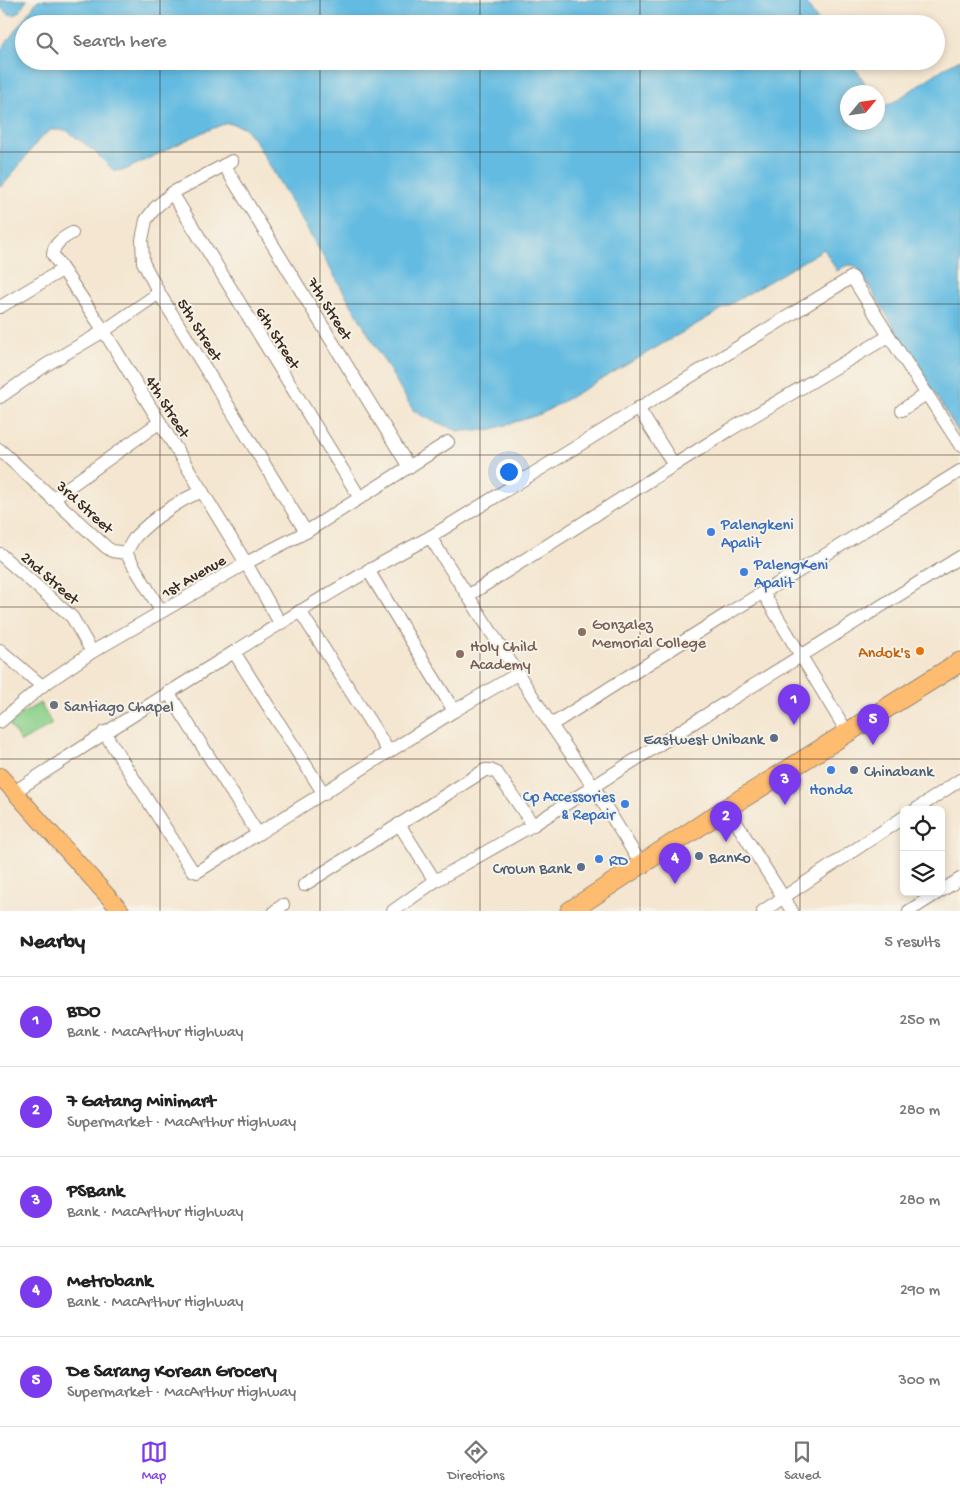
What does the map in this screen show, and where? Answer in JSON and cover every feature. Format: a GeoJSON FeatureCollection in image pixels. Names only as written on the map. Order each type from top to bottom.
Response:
{"type":"FeatureCollection","features":[{"type":"Feature","properties":{"kind":"highway"},"geometry":{"type":"LineString","coordinates":[[570,911],[727,808],[960,662]]}},
{"type":"Feature","properties":{"kind":"main road"},"geometry":{"type":"LineString","coordinates":[[0,776],[121,911]]}},
{"type":"Feature","properties":{"kind":"street","name":"5th Street"},"geometry":{"type":"LineString","coordinates":[[228,163],[172,193],[155,208],[146,220],[142,240],[143,262],[159,293],[306,532]]}},
{"type":"Feature","properties":{"kind":"street","name":"7th Street"},"geometry":{"type":"LineString","coordinates":[[228,163],[410,467]]}},
{"type":"Feature","properties":{"kind":"street","name":"6th Street"},"geometry":{"type":"LineString","coordinates":[[172,193],[360,498]]}},
{"type":"Feature","properties":{"kind":"street","name":"4th Street"},"geometry":{"type":"LineString","coordinates":[[72,233],[61,240],[53,255],[104,331],[246,562],[280,623]]}},
{"type":"Feature","properties":{"kind":"street"},"geometry":{"type":"LineString","coordinates":[[0,307],[62,270]]}},
{"type":"Feature","properties":{"kind":"street"},"geometry":{"type":"LineString","coordinates":[[14,792],[104,732],[280,623],[368,570],[430,537],[852,277],[960,444]]}},
{"type":"Feature","properties":{"kind":"street"},"geometry":{"type":"LineString","coordinates":[[0,397],[46,364],[104,331],[159,293]]}},
{"type":"Feature","properties":{"kind":"street"},"geometry":{"type":"LineString","coordinates":[[469,595],[728,431],[889,336]]}},
{"type":"Feature","properties":{"kind":"street"},"geometry":{"type":"LineString","coordinates":[[902,410],[926,394]]}},
{"type":"Feature","properties":{"kind":"street"},"geometry":{"type":"LineString","coordinates":[[638,408],[674,465]]}},
{"type":"Feature","properties":{"kind":"street"},"geometry":{"type":"LineString","coordinates":[[52,499],[160,422]]}},
{"type":"Feature","properties":{"kind":"street","name":"1st Avenue"},"geometry":{"type":"LineString","coordinates":[[0,722],[42,686],[92,652],[246,562],[306,532],[448,442]]}},
{"type":"Feature","properties":{"kind":"street","name":"3rd Street"},"geometry":{"type":"LineString","coordinates":[[0,450],[106,547],[118,553],[126,553]]}},
{"type":"Feature","properties":{"kind":"street"},"geometry":{"type":"LineString","coordinates":[[551,725],[762,592],[960,471]]}},
{"type":"Feature","properties":{"kind":"street"},"geometry":{"type":"LineString","coordinates":[[162,611],[126,553],[136,536],[145,528],[187,498],[203,492]]}},
{"type":"Feature","properties":{"kind":"street"},"geometry":{"type":"LineString","coordinates":[[430,537],[519,672],[551,725],[593,786],[641,864]]}},
{"type":"Feature","properties":{"kind":"street","name":"2nd Street"},"geometry":{"type":"LineString","coordinates":[[0,554],[72,617],[92,652]]}},
{"type":"Feature","properties":{"kind":"street"},"geometry":{"type":"LineString","coordinates":[[393,911],[435,881],[533,825],[960,557]]}},
{"type":"Feature","properties":{"kind":"street"},"geometry":{"type":"LineString","coordinates":[[368,570],[454,711]]}},
{"type":"Feature","properties":{"kind":"street"},"geometry":{"type":"LineString","coordinates":[[762,592],[847,732]]}},
{"type":"Feature","properties":{"kind":"street"},"geometry":{"type":"LineString","coordinates":[[300,611],[389,752]]}},
{"type":"Feature","properties":{"kind":"street"},"geometry":{"type":"LineString","coordinates":[[0,650],[42,686]]}},
{"type":"Feature","properties":{"kind":"street"},"geometry":{"type":"LineString","coordinates":[[234,652],[324,794]]}},
{"type":"Feature","properties":{"kind":"street"},"geometry":{"type":"LineString","coordinates":[[104,732],[192,870],[197,872],[519,672]]}},
{"type":"Feature","properties":{"kind":"street"},"geometry":{"type":"LineString","coordinates":[[168,692],[258,834]]}},
{"type":"Feature","properties":{"kind":"street"},"geometry":{"type":"LineString","coordinates":[[304,886],[485,770],[496,773],[533,825]]}},
{"type":"Feature","properties":{"kind":"street"},"geometry":{"type":"LineString","coordinates":[[921,806],[960,780]]}},
{"type":"Feature","properties":{"kind":"street"},"geometry":{"type":"LineString","coordinates":[[727,808],[792,911]]}},
{"type":"Feature","properties":{"kind":"street"},"geometry":{"type":"LineString","coordinates":[[763,911],[900,820]]}},
{"type":"Feature","properties":{"kind":"street"},"geometry":{"type":"LineString","coordinates":[[399,824],[435,881]]}},
{"type":"Feature","properties":{"kind":"street"},"geometry":{"type":"LineString","coordinates":[[945,888],[960,879]]}},
{"type":"Feature","properties":{"kind":"street"},"geometry":{"type":"LineString","coordinates":[[909,911],[932,896]]}},
{"type":"Feature","properties":{"kind":"green space"},"geometry":{"type":"Polygon","coordinates":[[[40,703],[52,724],[21,742],[8,722],[40,703]]]}},
{"type":"Feature","properties":{"kind":"water"},"geometry":{"type":"Polygon","coordinates":[[[0,0],[27,0],[19,12],[14,15],[8,14],[0,7],[0,0]]]}},
{"type":"Feature","properties":{"kind":"water"},"geometry":{"type":"Polygon","coordinates":[[[38,0],[804,0],[814,15],[27,15],[38,0]]]}},
{"type":"Feature","properties":{"kind":"water"},"geometry":{"type":"Polygon","coordinates":[[[15,31],[15,70],[856,70],[866,85],[840,85],[840,130],[885,130],[885,105],[891,104],[960,59],[960,435],[858,268],[850,265],[837,271],[824,249],[541,414],[489,430],[458,431],[424,417],[413,410],[256,142],[244,127],[227,123],[203,132],[125,170],[114,171],[93,150],[66,130],[51,130],[41,137],[0,187],[0,51],[15,31]]]}},
{"type":"Feature","properties":{"kind":"place","name":"Palengkeni Apalit"},"geometry":{"type":"Point","coordinates":[711,532]}},
{"type":"Feature","properties":{"kind":"place","name":"PalengKeni Apalit"},"geometry":{"type":"Point","coordinates":[744,572]}},
{"type":"Feature","properties":{"kind":"place","name":"Gonzalez Memorial College"},"geometry":{"type":"Point","coordinates":[582,632]}},
{"type":"Feature","properties":{"kind":"place","name":"Andok's"},"geometry":{"type":"Point","coordinates":[920,651]}},
{"type":"Feature","properties":{"kind":"place","name":"Holy Child Academy"},"geometry":{"type":"Point","coordinates":[460,654]}},
{"type":"Feature","properties":{"kind":"place","name":"Santiago Chapel"},"geometry":{"type":"Point","coordinates":[54,705]}},
{"type":"Feature","properties":{"kind":"place","name":"BDO"},"geometry":{"type":"Point","coordinates":[794,725]}},
{"type":"Feature","properties":{"kind":"place","name":"Eastwest Unibank"},"geometry":{"type":"Point","coordinates":[774,738]}},
{"type":"Feature","properties":{"kind":"place","name":"De Sarang Korean Grocery"},"geometry":{"type":"Point","coordinates":[873,745]}},
{"type":"Feature","properties":{"kind":"place","name":"Honda"},"geometry":{"type":"Point","coordinates":[831,770]}},
{"type":"Feature","properties":{"kind":"place","name":"Chinabank"},"geometry":{"type":"Point","coordinates":[854,770]}},
{"type":"Feature","properties":{"kind":"place","name":"Cp Accessories & Repair"},"geometry":{"type":"Point","coordinates":[625,804]}},
{"type":"Feature","properties":{"kind":"place","name":"PSBank"},"geometry":{"type":"Point","coordinates":[785,805]}},
{"type":"Feature","properties":{"kind":"place","name":"7 Gatang Minimart"},"geometry":{"type":"Point","coordinates":[726,842]}},
{"type":"Feature","properties":{"kind":"place","name":"BanKo"},"geometry":{"type":"Point","coordinates":[699,856]}},
{"type":"Feature","properties":{"kind":"place","name":"RD"},"geometry":{"type":"Point","coordinates":[599,859]}},
{"type":"Feature","properties":{"kind":"place","name":"Crown Bank"},"geometry":{"type":"Point","coordinates":[581,867]}},
{"type":"Feature","properties":{"kind":"place","name":"Metrobank"},"geometry":{"type":"Point","coordinates":[675,884]}}]}
